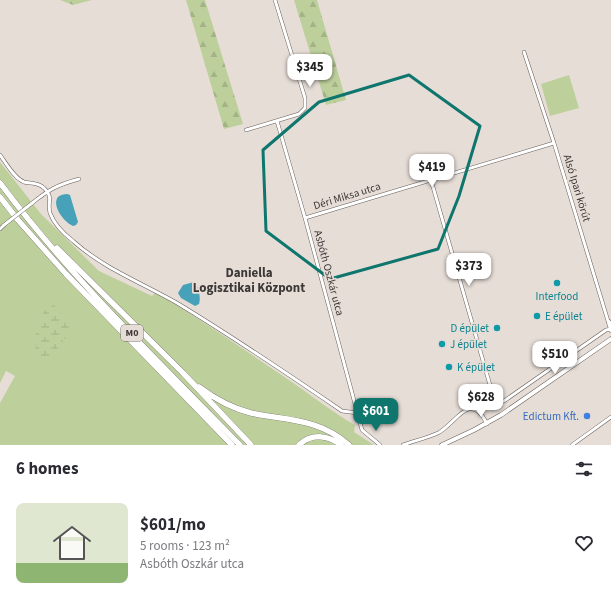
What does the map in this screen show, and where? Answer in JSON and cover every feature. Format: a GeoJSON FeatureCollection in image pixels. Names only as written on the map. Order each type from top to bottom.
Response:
{"type":"FeatureCollection","features":[{"type":"Feature","properties":{"kind":"highway","name":"M0"},"geometry":{"type":"LineString","coordinates":[[0,183],[27,218],[93,292],[240,445]]}},
{"type":"Feature","properties":{"kind":"highway","name":"M0"},"geometry":{"type":"LineString","coordinates":[[0,197],[18,220],[66,274],[232,445]]}},
{"type":"Feature","properties":{"kind":"highway"},"geometry":{"type":"LineString","coordinates":[[27,218],[41,230],[71,262],[183,373],[251,445]]}},
{"type":"Feature","properties":{"kind":"highway"},"geometry":{"type":"LineString","coordinates":[[183,373],[205,392],[226,404],[250,412],[314,425],[335,434],[349,445]]}},
{"type":"Feature","properties":{"kind":"highway"},"geometry":{"type":"LineString","coordinates":[[211,424],[226,445]]}},
{"type":"Feature","properties":{"kind":"highway"},"geometry":{"type":"LineString","coordinates":[[299,445],[306,439],[321,436],[333,440],[341,445]]}},
{"type":"Feature","properties":{"kind":"main road"},"geometry":{"type":"LineString","coordinates":[[442,445],[487,424],[507,412],[611,339]]}},
{"type":"Feature","properties":{"kind":"street"},"geometry":{"type":"LineString","coordinates":[[246,130],[299,114],[304,111],[306,106],[305,98],[275,0]]}},
{"type":"Feature","properties":{"kind":"street","name":"Alsó Ipari körút"},"geometry":{"type":"LineString","coordinates":[[431,180],[494,399],[498,402],[504,401],[606,330],[611,330],[554,143],[524,52]]}},
{"type":"Feature","properties":{"kind":"street","name":"Asbóth Oszkár utca"},"geometry":{"type":"LineString","coordinates":[[277,121],[305,218],[362,430],[380,445]]}},
{"type":"Feature","properties":{"kind":"street","name":"Déri Miksa utca"},"geometry":{"type":"LineString","coordinates":[[305,218],[554,143]]}},
{"type":"Feature","properties":{"kind":"street"},"geometry":{"type":"LineString","coordinates":[[0,155],[17,177],[23,182],[37,183],[47,191],[50,197],[50,210],[53,218],[66,235],[88,254],[204,319],[342,411],[358,413]]}},
{"type":"Feature","properties":{"kind":"street"},"geometry":{"type":"LineString","coordinates":[[0,229],[47,191],[64,183],[79,179]]}},
{"type":"Feature","properties":{"kind":"street"},"geometry":{"type":"LineString","coordinates":[[403,445],[439,433],[461,413],[468,409],[479,411],[487,424]]}},
{"type":"Feature","properties":{"kind":"street"},"geometry":{"type":"LineString","coordinates":[[572,445],[578,443],[611,417]]}},
{"type":"Feature","properties":{"kind":"highlighted area"},"geometry":{"type":"Polygon","coordinates":[[[409,75],[480,126],[459,196],[438,249],[330,279],[266,231],[263,150],[319,102],[409,75]]]}},
{"type":"Feature","properties":{"kind":"green space"},"geometry":{"type":"Polygon","coordinates":[[[60,0],[92,0],[73,5],[60,0]]]}},
{"type":"Feature","properties":{"kind":"green space"},"geometry":{"type":"Polygon","coordinates":[[[186,0],[205,0],[243,124],[224,129],[186,0]]]}},
{"type":"Feature","properties":{"kind":"green space"},"geometry":{"type":"Polygon","coordinates":[[[294,0],[317,0],[346,100],[326,105],[294,0]]]}},
{"type":"Feature","properties":{"kind":"green space"},"geometry":{"type":"Polygon","coordinates":[[[569,75],[579,108],[550,116],[541,84],[569,75]]]}},
{"type":"Feature","properties":{"kind":"green space"},"geometry":{"type":"Polygon","coordinates":[[[0,162],[41,214],[99,271],[152,296],[156,292],[239,346],[355,425],[354,432],[374,445],[0,445],[0,403],[15,376],[6,371],[0,383],[0,162]]]}},
{"type":"Feature","properties":{"kind":"green space"},"geometry":{"type":"Polygon","coordinates":[[[54,305],[73,326],[55,352],[46,360],[42,361],[38,356],[36,349],[36,331],[43,314],[48,308],[54,305]]]}},
{"type":"Feature","properties":{"kind":"water"},"geometry":{"type":"Polygon","coordinates":[[[67,194],[70,195],[78,222],[73,226],[63,218],[56,205],[58,197],[67,194]]]}},
{"type":"Feature","properties":{"kind":"water"},"geometry":{"type":"Polygon","coordinates":[[[194,282],[196,284],[200,299],[199,304],[195,306],[181,298],[178,293],[183,285],[194,282]]]}},
{"type":"Feature","properties":{"kind":"place","name":"Interfood"},"geometry":{"type":"Point","coordinates":[557,283]}},
{"type":"Feature","properties":{"kind":"place","name":"E épület"},"geometry":{"type":"Point","coordinates":[537,316]}},
{"type":"Feature","properties":{"kind":"place","name":"D épület"},"geometry":{"type":"Point","coordinates":[497,328]}},
{"type":"Feature","properties":{"kind":"place","name":"J épület"},"geometry":{"type":"Point","coordinates":[442,344]}},
{"type":"Feature","properties":{"kind":"place","name":"K épület"},"geometry":{"type":"Point","coordinates":[449,367]}},
{"type":"Feature","properties":{"kind":"place","name":"Edictum Kft."},"geometry":{"type":"Point","coordinates":[587,416]}},
{"type":"Feature","properties":{"kind":"district","name":"Daniella Logisztikai Központ"},"geometry":{"type":"Point","coordinates":[249,280]}}]}
